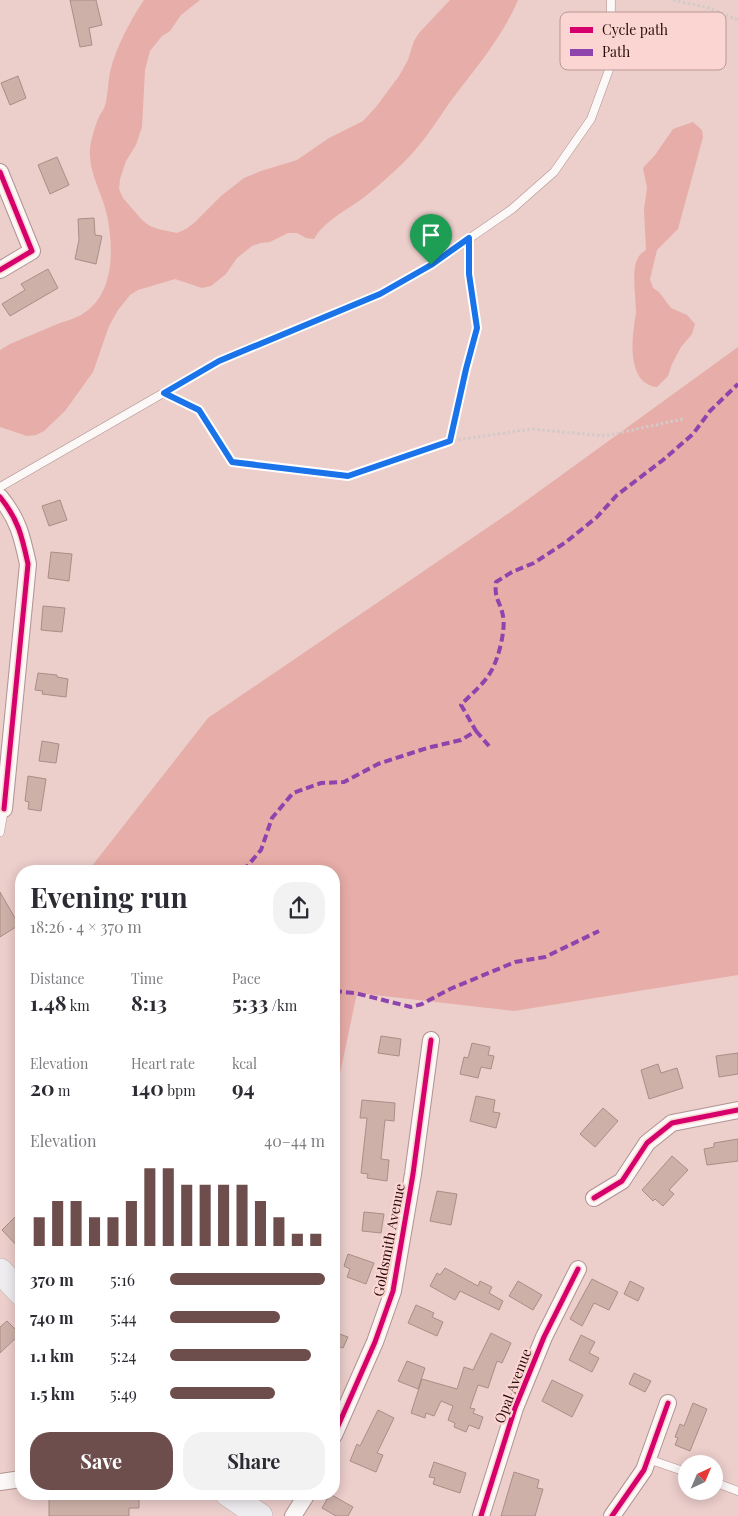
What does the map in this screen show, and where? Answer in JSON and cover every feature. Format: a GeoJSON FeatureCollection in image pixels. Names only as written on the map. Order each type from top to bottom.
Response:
{"type":"FeatureCollection","features":[{"type":"Feature","properties":{"kind":"main road"},"geometry":{"type":"LineString","coordinates":[[0,1271],[15,1287]]}},
{"type":"Feature","properties":{"kind":"main road"},"geometry":{"type":"LineString","coordinates":[[237,1500],[260,1516]]}},
{"type":"Feature","properties":{"kind":"street"},"geometry":{"type":"LineString","coordinates":[[0,172],[32,251],[0,270]]}},
{"type":"Feature","properties":{"kind":"street"},"geometry":{"type":"LineString","coordinates":[[0,497],[9,508],[21,531],[28,564],[4,809]]}},
{"type":"Feature","properties":{"kind":"street","name":"Goldsmith Avenue"},"geometry":{"type":"LineString","coordinates":[[340,1421],[375,1342],[393,1291],[413,1174],[431,1040]]}},
{"type":"Feature","properties":{"kind":"street"},"geometry":{"type":"LineString","coordinates":[[594,1198],[622,1181],[647,1143],[672,1123],[738,1110]]}},
{"type":"Feature","properties":{"kind":"street","name":"Opal Avenue"},"geometry":{"type":"LineString","coordinates":[[481,1516],[515,1408],[544,1337],[578,1269]]}},
{"type":"Feature","properties":{"kind":"street"},"geometry":{"type":"LineString","coordinates":[[612,1516],[644,1470],[668,1404]]}},
{"type":"Feature","properties":{"kind":"street"},"geometry":{"type":"LineString","coordinates":[[0,1482],[15,1480]]}},
{"type":"Feature","properties":{"kind":"street"},"geometry":{"type":"LineString","coordinates":[[293,1516],[303,1500]]}},
{"type":"Feature","properties":{"kind":"lane"},"geometry":{"type":"LineString","coordinates":[[0,487],[219,361],[380,294],[431,265],[512,209],[554,172],[591,119],[609,70]]}},
{"type":"Feature","properties":{"kind":"lane"},"geometry":{"type":"LineString","coordinates":[[0,832],[4,809]]}},
{"type":"Feature","properties":{"kind":"lane"},"geometry":{"type":"LineString","coordinates":[[648,1459],[678,1469]]}},
{"type":"Feature","properties":{"kind":"lane"},"geometry":{"type":"LineString","coordinates":[[723,1485],[738,1491]]}},
{"type":"Feature","properties":{"kind":"path"},"geometry":{"type":"LineString","coordinates":[[672,0],[719,12]]}},
{"type":"Feature","properties":{"kind":"path"},"geometry":{"type":"LineString","coordinates":[[726,15],[738,20]]}},
{"type":"Feature","properties":{"kind":"path"},"geometry":{"type":"LineString","coordinates":[[450,441],[477,328],[469,274],[469,238]]}},
{"type":"Feature","properties":{"kind":"path"},"geometry":{"type":"LineString","coordinates":[[164,393],[199,410],[232,462],[348,476],[450,441],[532,429],[605,436],[683,419]]}},
{"type":"Feature","properties":{"kind":"shaded area"},"geometry":{"type":"Polygon","coordinates":[[[144,0],[200,0],[181,15],[170,31],[162,36],[150,51],[145,70],[142,127],[136,145],[126,161],[119,189],[123,198],[142,220],[158,229],[177,233],[194,223],[221,196],[244,178],[297,160],[329,138],[363,121],[399,76],[419,33],[450,0],[518,0],[496,40],[427,135],[401,165],[382,182],[330,221],[314,239],[306,238],[297,233],[288,233],[270,242],[252,246],[237,258],[226,274],[211,286],[202,288],[175,279],[138,290],[130,295],[118,310],[109,326],[93,372],[65,411],[44,431],[36,435],[27,436],[0,427],[0,350],[10,344],[81,315],[101,295],[110,268],[109,224],[92,170],[90,147],[98,119],[105,106],[110,72],[116,53],[129,25],[144,0]]]}},
{"type":"Feature","properties":{"kind":"shaded area"},"geometry":{"type":"Polygon","coordinates":[[[693,122],[702,130],[703,137],[678,229],[657,250],[650,279],[653,288],[659,292],[671,308],[687,315],[695,324],[692,334],[681,347],[672,364],[668,376],[657,387],[648,384],[642,379],[634,364],[633,354],[636,312],[635,270],[639,257],[646,250],[644,209],[647,188],[643,168],[655,155],[673,129],[693,122]]]}},
{"type":"Feature","properties":{"kind":"shaded area"},"geometry":{"type":"Polygon","coordinates":[[[738,347],[738,975],[514,1011],[357,993],[340,1074],[340,865],[93,865],[208,718],[512,511],[738,347]]]}},
{"type":"Feature","properties":{"kind":"building"},"geometry":{"type":"Polygon","coordinates":[[[70,0],[96,0],[102,25],[89,28],[92,45],[80,47],[70,0]]]}},
{"type":"Feature","properties":{"kind":"building"},"geometry":{"type":"Polygon","coordinates":[[[18,76],[26,98],[10,105],[1,83],[18,76]]]}},
{"type":"Feature","properties":{"kind":"building"},"geometry":{"type":"Polygon","coordinates":[[[57,157],[69,185],[50,194],[38,165],[57,157]]]}},
{"type":"Feature","properties":{"kind":"building"},"geometry":{"type":"Polygon","coordinates":[[[94,218],[95,235],[102,236],[96,264],[75,259],[79,240],[78,219],[94,218]]]}},
{"type":"Feature","properties":{"kind":"building"},"geometry":{"type":"Polygon","coordinates":[[[48,269],[58,288],[10,316],[2,304],[25,290],[21,284],[48,269]]]}},
{"type":"Feature","properties":{"kind":"building"},"geometry":{"type":"Polygon","coordinates":[[[60,500],[67,520],[49,526],[42,506],[60,500]]]}},
{"type":"Feature","properties":{"kind":"building"},"geometry":{"type":"Polygon","coordinates":[[[51,552],[72,554],[69,581],[48,578],[51,552]]]}},
{"type":"Feature","properties":{"kind":"building"},"geometry":{"type":"Polygon","coordinates":[[[43,606],[65,608],[62,632],[41,630],[43,606]]]}},
{"type":"Feature","properties":{"kind":"building"},"geometry":{"type":"Polygon","coordinates":[[[38,673],[57,675],[57,677],[68,679],[66,697],[42,694],[43,691],[35,690],[38,673]]]}},
{"type":"Feature","properties":{"kind":"building"},"geometry":{"type":"Polygon","coordinates":[[[42,741],[59,744],[56,763],[39,761],[42,741]]]}},
{"type":"Feature","properties":{"kind":"building"},"geometry":{"type":"Polygon","coordinates":[[[28,776],[46,779],[41,811],[28,809],[29,802],[25,801],[28,776]]]}},
{"type":"Feature","properties":{"kind":"building"},"geometry":{"type":"Polygon","coordinates":[[[0,892],[15,918],[15,928],[0,937],[0,892]]]}},
{"type":"Feature","properties":{"kind":"building"},"geometry":{"type":"Polygon","coordinates":[[[381,1036],[401,1039],[399,1056],[378,1053],[381,1036]]]}},
{"type":"Feature","properties":{"kind":"building"},"geometry":{"type":"Polygon","coordinates":[[[472,1043],[490,1047],[488,1055],[494,1056],[491,1069],[481,1067],[478,1078],[460,1074],[464,1057],[468,1058],[472,1043]]]}},
{"type":"Feature","properties":{"kind":"building"},"geometry":{"type":"Polygon","coordinates":[[[738,1053],[738,1074],[719,1077],[716,1056],[738,1053]]]}},
{"type":"Feature","properties":{"kind":"building"},"geometry":{"type":"Polygon","coordinates":[[[658,1064],[661,1073],[677,1068],[683,1088],[649,1099],[641,1070],[658,1064]]]}},
{"type":"Feature","properties":{"kind":"building"},"geometry":{"type":"Polygon","coordinates":[[[476,1096],[495,1100],[493,1112],[500,1113],[496,1128],[470,1121],[476,1096]]]}},
{"type":"Feature","properties":{"kind":"building"},"geometry":{"type":"Polygon","coordinates":[[[362,1100],[395,1103],[394,1121],[385,1120],[381,1159],[389,1160],[387,1181],[367,1178],[368,1174],[361,1173],[367,1118],[360,1118],[362,1100]]]}},
{"type":"Feature","properties":{"kind":"building"},"geometry":{"type":"Polygon","coordinates":[[[603,1108],[618,1121],[595,1147],[580,1134],[603,1108]]]}},
{"type":"Feature","properties":{"kind":"building"},"geometry":{"type":"Polygon","coordinates":[[[738,1139],[738,1161],[707,1165],[704,1149],[714,1147],[714,1143],[738,1139]]]}},
{"type":"Feature","properties":{"kind":"building"},"geometry":{"type":"Polygon","coordinates":[[[672,1156],[688,1170],[669,1190],[674,1194],[663,1206],[655,1199],[653,1201],[642,1190],[672,1156]]]}},
{"type":"Feature","properties":{"kind":"building"},"geometry":{"type":"Polygon","coordinates":[[[437,1191],[457,1194],[451,1225],[430,1221],[437,1191]]]}},
{"type":"Feature","properties":{"kind":"building"},"geometry":{"type":"Polygon","coordinates":[[[364,1212],[384,1214],[381,1233],[362,1231],[364,1212]]]}},
{"type":"Feature","properties":{"kind":"building"},"geometry":{"type":"Polygon","coordinates":[[[15,1217],[15,1244],[2,1230],[15,1217]]]}},
{"type":"Feature","properties":{"kind":"building"},"geometry":{"type":"Polygon","coordinates":[[[348,1254],[374,1263],[366,1284],[347,1277],[350,1269],[344,1266],[348,1254]]]}},
{"type":"Feature","properties":{"kind":"building"},"geometry":{"type":"Polygon","coordinates":[[[445,1268],[478,1286],[480,1281],[492,1287],[489,1293],[503,1301],[499,1310],[460,1291],[455,1300],[430,1286],[437,1273],[440,1275],[445,1268]]]}},
{"type":"Feature","properties":{"kind":"building"},"geometry":{"type":"Polygon","coordinates":[[[592,1279],[618,1292],[609,1310],[594,1303],[582,1326],[570,1319],[592,1279]]]}},
{"type":"Feature","properties":{"kind":"building"},"geometry":{"type":"Polygon","coordinates":[[[518,1281],[542,1295],[533,1310],[509,1296],[518,1281]]]}},
{"type":"Feature","properties":{"kind":"building"},"geometry":{"type":"Polygon","coordinates":[[[630,1281],[644,1288],[638,1301],[624,1294],[630,1281]]]}},
{"type":"Feature","properties":{"kind":"building"},"geometry":{"type":"Polygon","coordinates":[[[416,1305],[434,1313],[432,1317],[443,1322],[437,1336],[408,1323],[416,1305]]]}},
{"type":"Feature","properties":{"kind":"building"},"geometry":{"type":"Polygon","coordinates":[[[7,1321],[15,1329],[15,1339],[0,1353],[0,1327],[7,1321]]]}},
{"type":"Feature","properties":{"kind":"building"},"geometry":{"type":"Polygon","coordinates":[[[491,1333],[511,1343],[502,1363],[497,1361],[488,1388],[478,1385],[470,1408],[475,1409],[473,1413],[483,1417],[479,1429],[469,1425],[466,1432],[454,1427],[455,1423],[448,1420],[453,1406],[441,1401],[434,1416],[426,1413],[425,1418],[411,1413],[422,1379],[457,1389],[464,1367],[473,1370],[491,1333]]]}},
{"type":"Feature","properties":{"kind":"building"},"geometry":{"type":"Polygon","coordinates":[[[340,1334],[348,1337],[343,1348],[340,1347],[340,1334]]]}},
{"type":"Feature","properties":{"kind":"building"},"geometry":{"type":"Polygon","coordinates":[[[581,1335],[595,1342],[589,1353],[599,1358],[592,1372],[569,1360],[581,1335]]]}},
{"type":"Feature","properties":{"kind":"building"},"geometry":{"type":"Polygon","coordinates":[[[407,1361],[425,1368],[418,1389],[398,1381],[407,1361]]]}},
{"type":"Feature","properties":{"kind":"building"},"geometry":{"type":"Polygon","coordinates":[[[634,1373],[651,1381],[645,1392],[629,1384],[634,1373]]]}},
{"type":"Feature","properties":{"kind":"building"},"geometry":{"type":"Polygon","coordinates":[[[552,1380],[583,1395],[572,1417],[542,1401],[552,1380]]]}},
{"type":"Feature","properties":{"kind":"building"},"geometry":{"type":"Polygon","coordinates":[[[693,1403],[707,1409],[690,1451],[675,1445],[678,1438],[675,1437],[680,1424],[684,1426],[693,1403]]]}},
{"type":"Feature","properties":{"kind":"building"},"geometry":{"type":"Polygon","coordinates":[[[378,1410],[394,1418],[377,1453],[383,1455],[376,1472],[350,1461],[357,1444],[360,1446],[378,1410]]]}},
{"type":"Feature","properties":{"kind":"building"},"geometry":{"type":"Polygon","coordinates":[[[434,1462],[466,1473],[460,1493],[433,1484],[435,1478],[429,1477],[434,1462]]]}},
{"type":"Feature","properties":{"kind":"building"},"geometry":{"type":"Polygon","coordinates":[[[514,1472],[539,1480],[537,1488],[543,1489],[535,1516],[501,1516],[514,1472]]]}},
{"type":"Feature","properties":{"kind":"building"},"geometry":{"type":"Polygon","coordinates":[[[49,1500],[139,1500],[139,1508],[129,1508],[129,1516],[49,1516],[49,1500]]]}},
{"type":"Feature","properties":{"kind":"building"},"geometry":{"type":"Polygon","coordinates":[[[327,1500],[340,1500],[353,1507],[348,1516],[336,1516],[322,1508],[327,1500]]]}},
{"type":"Feature","properties":{"kind":"marked path"},"geometry":{"type":"LineString","coordinates":[[248,865],[261,850],[272,818],[293,793],[321,783],[344,782],[378,764],[427,748],[461,740],[476,731],[461,705],[487,677],[493,668],[498,653],[504,622],[497,596],[496,582],[512,572],[534,563],[566,542],[597,517],[617,495],[693,434],[710,411],[738,384]]}},
{"type":"Feature","properties":{"kind":"marked path"},"geometry":{"type":"LineString","coordinates":[[476,731],[489,746]]}},
{"type":"Feature","properties":{"kind":"marked path"},"geometry":{"type":"LineString","coordinates":[[340,992],[355,993],[411,1007],[422,1004],[450,989],[515,962],[545,957],[599,931]]}},
{"type":"Feature","properties":{"kind":"cycle path"},"geometry":{"type":"LineString","coordinates":[[0,172],[32,251],[0,270]]}},
{"type":"Feature","properties":{"kind":"cycle path"},"geometry":{"type":"LineString","coordinates":[[0,497],[18,528],[28,564],[4,809]]}},
{"type":"Feature","properties":{"kind":"cycle path"},"geometry":{"type":"LineString","coordinates":[[340,1421],[375,1342],[393,1291],[413,1174],[431,1040]]}},
{"type":"Feature","properties":{"kind":"cycle path"},"geometry":{"type":"LineString","coordinates":[[594,1198],[622,1181],[647,1143],[672,1123],[738,1110]]}},
{"type":"Feature","properties":{"kind":"cycle path"},"geometry":{"type":"LineString","coordinates":[[481,1516],[515,1408],[544,1337],[578,1269]]}},
{"type":"Feature","properties":{"kind":"cycle path"},"geometry":{"type":"LineString","coordinates":[[612,1516],[644,1470],[668,1403]]}},
{"type":"Feature","properties":{"kind":"route"},"geometry":{"type":"LineString","coordinates":[[469,238],[469,274],[477,328],[450,441],[348,476],[232,462],[199,410],[164,393],[219,361],[380,294],[431,265],[469,238]]}}]}
